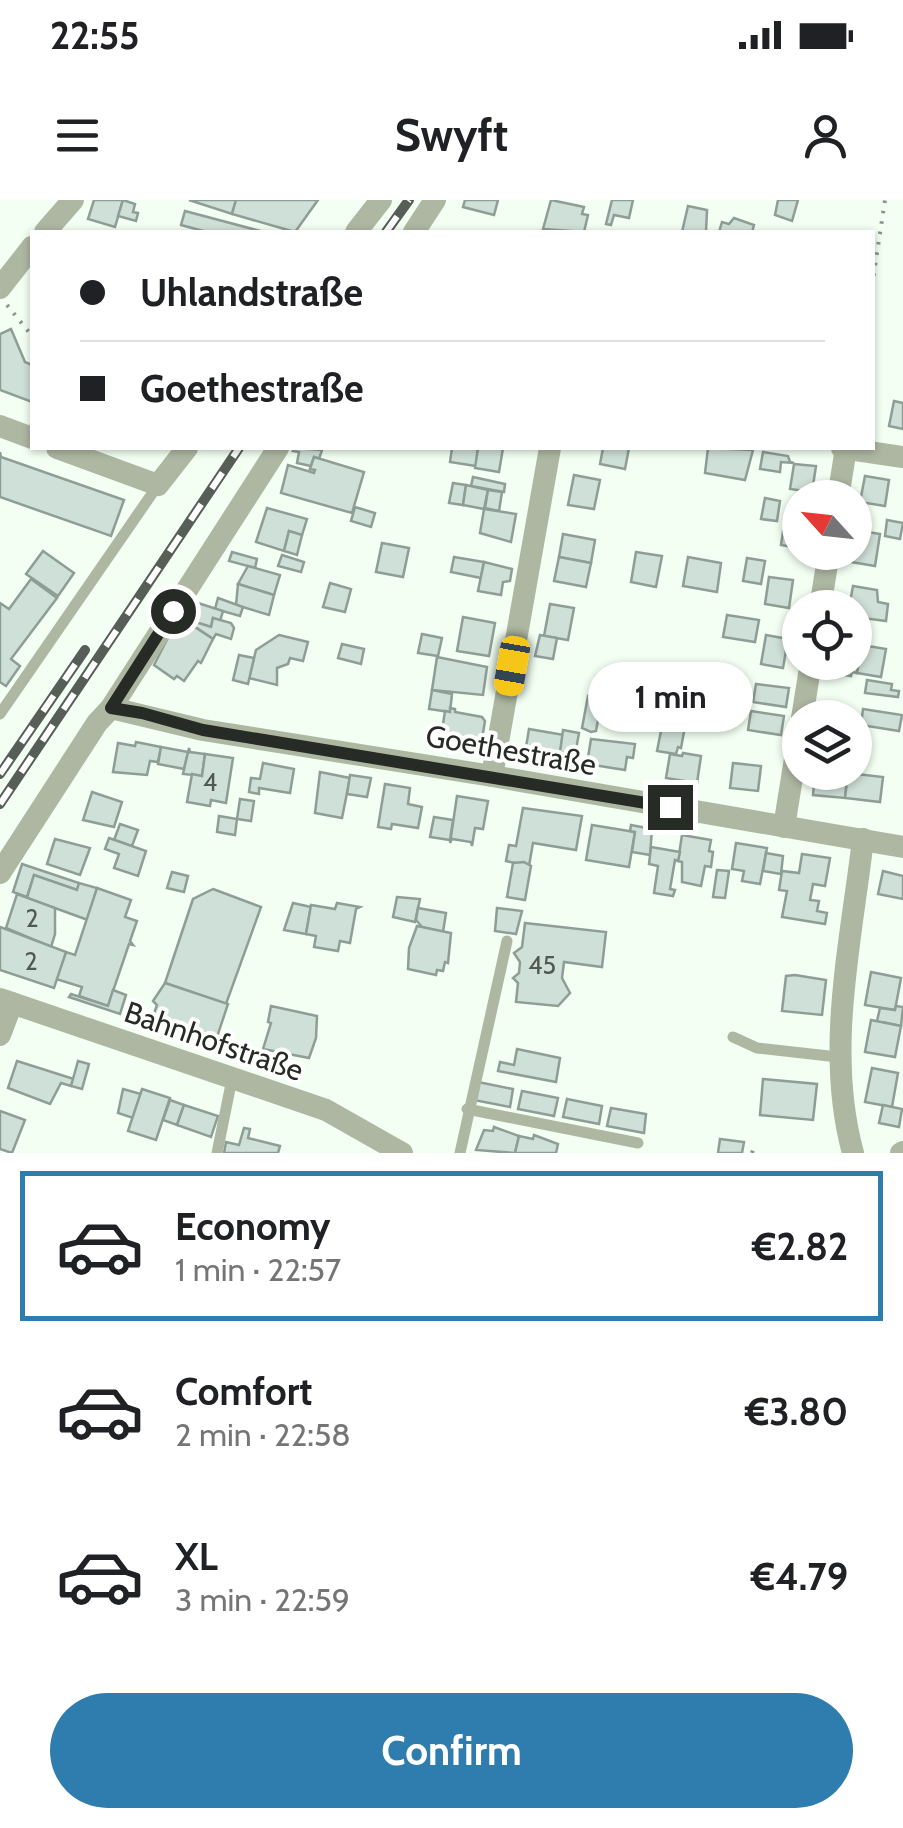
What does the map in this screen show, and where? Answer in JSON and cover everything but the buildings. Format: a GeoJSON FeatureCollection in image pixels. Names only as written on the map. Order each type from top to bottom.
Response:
{"type":"FeatureCollection","features":[{"type":"Feature","properties":{"kind":"street"},"geometry":{"type":"LineString","coordinates":[[47,230],[73,200]]}},
{"type":"Feature","properties":{"kind":"street"},"geometry":{"type":"LineString","coordinates":[[358,230],[381,200]]}},
{"type":"Feature","properties":{"kind":"street"},"geometry":{"type":"LineString","coordinates":[[415,230],[436,200]]}},
{"type":"Feature","properties":{"kind":"street"},"geometry":{"type":"LineString","coordinates":[[0,288],[30,250]]}},
{"type":"Feature","properties":{"kind":"street"},"geometry":{"type":"LineString","coordinates":[[0,426],[30,437]]}},
{"type":"Feature","properties":{"kind":"street"},"geometry":{"type":"LineString","coordinates":[[62,450],[158,485],[185,450]]}},
{"type":"Feature","properties":{"kind":"street"},"geometry":{"type":"LineString","coordinates":[[0,873],[277,450]]}},
{"type":"Feature","properties":{"kind":"street"},"geometry":{"type":"LineString","coordinates":[[492,776],[550,450]]}},
{"type":"Feature","properties":{"kind":"street"},"geometry":{"type":"LineString","coordinates":[[840,480],[844,450]]}},
{"type":"Feature","properties":{"kind":"street"},"geometry":{"type":"LineString","coordinates":[[857,450],[903,457]]}},
{"type":"Feature","properties":{"kind":"street","name":"Goethestraße"},"geometry":{"type":"LineString","coordinates":[[111,708],[203,730],[903,847]]}},
{"type":"Feature","properties":{"kind":"street"},"geometry":{"type":"LineString","coordinates":[[784,827],[790,790]]}},
{"type":"Feature","properties":{"kind":"street"},"geometry":{"type":"LineString","coordinates":[[854,1153],[843,1114],[838,1057],[863,840]]}},
{"type":"Feature","properties":{"kind":"street"},"geometry":{"type":"LineString","coordinates":[[0,1035],[6,1001]]}},
{"type":"Feature","properties":{"kind":"street","name":"Bahnhofstraße"},"geometry":{"type":"LineString","coordinates":[[6,1001],[326,1110],[402,1153]]}},
{"type":"Feature","properties":{"kind":"lane"},"geometry":{"type":"LineString","coordinates":[[0,714],[158,485]]}},
{"type":"Feature","properties":{"kind":"lane"},"geometry":{"type":"LineString","coordinates":[[460,1153],[507,942]]}},
{"type":"Feature","properties":{"kind":"lane"},"geometry":{"type":"LineString","coordinates":[[733,1037],[757,1048],[838,1057]]}},
{"type":"Feature","properties":{"kind":"lane"},"geometry":{"type":"LineString","coordinates":[[217,1153],[232,1079]]}},
{"type":"Feature","properties":{"kind":"lane"},"geometry":{"type":"LineString","coordinates":[[468,1109],[638,1143]]}},
{"type":"Feature","properties":{"kind":"path"},"geometry":{"type":"LineString","coordinates":[[875,266],[885,200]]}},
{"type":"Feature","properties":{"kind":"path"},"geometry":{"type":"LineString","coordinates":[[0,298],[30,334]]}},
{"type":"Feature","properties":{"kind":"railway"},"geometry":{"type":"LineString","coordinates":[[387,230],[409,200]]}},
{"type":"Feature","properties":{"kind":"railway"},"geometry":{"type":"LineString","coordinates":[[0,804],[238,450]]}},
{"type":"Feature","properties":{"kind":"railway"},"geometry":{"type":"LineString","coordinates":[[0,774],[85,650]]}},
{"type":"Feature","properties":{"kind":"route"},"geometry":{"type":"LineString","coordinates":[[173,611],[111,708],[203,730],[670,807]]}}]}
